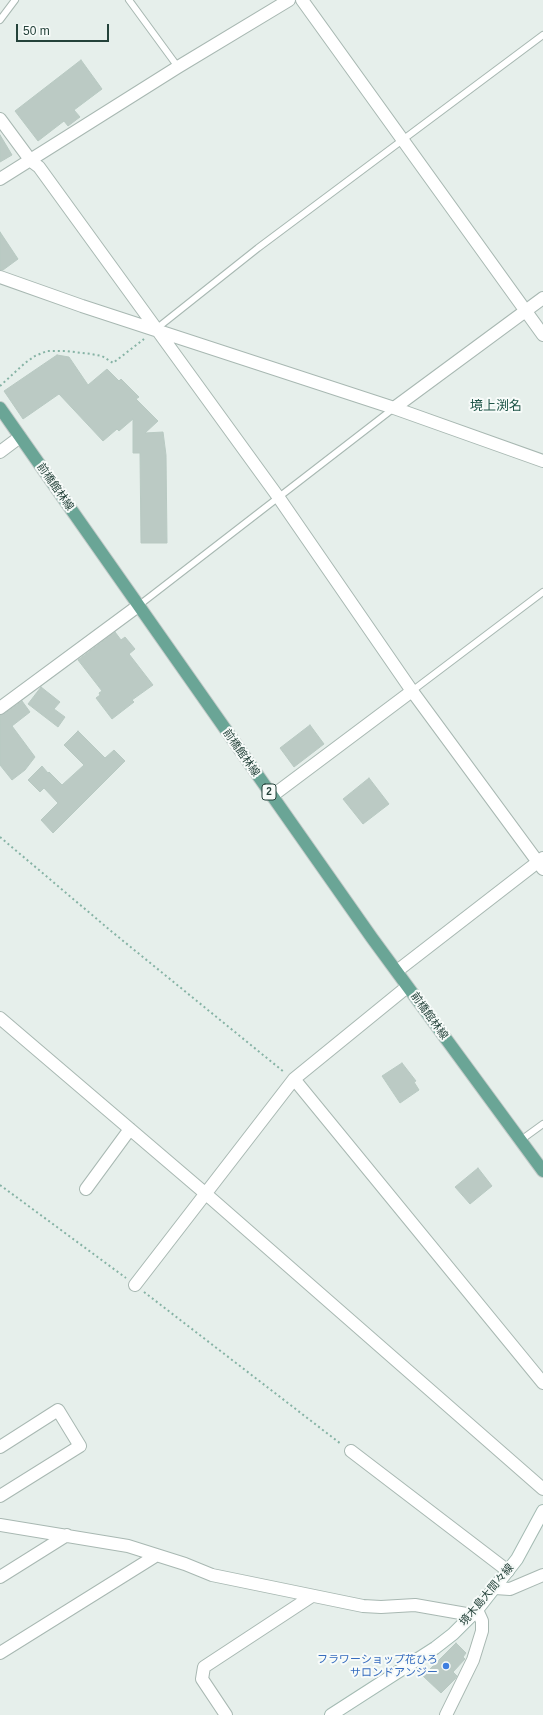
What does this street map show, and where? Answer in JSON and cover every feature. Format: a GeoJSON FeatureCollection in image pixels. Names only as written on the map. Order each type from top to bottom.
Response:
{"type":"FeatureCollection","features":[{"type":"Feature","properties":{"kind":"main road","name":"前橋館林線"},"geometry":{"type":"LineString","coordinates":[[0,408],[407,987],[543,1171]]}},
{"type":"Feature","properties":{"kind":"street"},"geometry":{"type":"LineString","coordinates":[[0,179],[31,161],[178,66],[289,0]]}},
{"type":"Feature","properties":{"kind":"street"},"geometry":{"type":"LineString","coordinates":[[302,0],[543,335]]}},
{"type":"Feature","properties":{"kind":"street"},"geometry":{"type":"LineString","coordinates":[[0,119],[31,161],[39,167],[279,498],[412,691],[541,863],[397,971]]}},
{"type":"Feature","properties":{"kind":"street"},"geometry":{"type":"LineString","coordinates":[[0,277],[394,408],[543,461]]}},
{"type":"Feature","properties":{"kind":"street"},"geometry":{"type":"LineString","coordinates":[[394,408],[543,298]]}},
{"type":"Feature","properties":{"kind":"street"},"geometry":{"type":"LineString","coordinates":[[0,452],[20,437]]}},
{"type":"Feature","properties":{"kind":"street"},"geometry":{"type":"LineString","coordinates":[[0,708],[138,606]]}},
{"type":"Feature","properties":{"kind":"street"},"geometry":{"type":"LineString","coordinates":[[272,796],[412,691]]}},
{"type":"Feature","properties":{"kind":"street"},"geometry":{"type":"LineString","coordinates":[[135,1285],[294,1079],[407,987]]}},
{"type":"Feature","properties":{"kind":"street"},"geometry":{"type":"LineString","coordinates":[[0,1018],[206,1194],[543,1489]]}},
{"type":"Feature","properties":{"kind":"street"},"geometry":{"type":"LineString","coordinates":[[294,1079],[543,1383]]}},
{"type":"Feature","properties":{"kind":"street"},"geometry":{"type":"LineString","coordinates":[[86,1189],[130,1129]]}},
{"type":"Feature","properties":{"kind":"street"},"geometry":{"type":"LineString","coordinates":[[0,1447],[58,1410],[80,1446],[0,1496]]}},
{"type":"Feature","properties":{"kind":"street"},"geometry":{"type":"LineString","coordinates":[[351,1451],[508,1571]]}},
{"type":"Feature","properties":{"kind":"street","name":"境木島大間々線"},"geometry":{"type":"LineString","coordinates":[[331,1715],[435,1648],[453,1634],[475,1612],[517,1559],[543,1511]]}},
{"type":"Feature","properties":{"kind":"street"},"geometry":{"type":"LineString","coordinates":[[0,1525],[128,1546],[212,1575],[363,1606],[381,1607],[416,1605],[475,1612],[482,1621],[482,1631],[473,1660],[446,1715]]}},
{"type":"Feature","properties":{"kind":"street"},"geometry":{"type":"LineString","coordinates":[[0,1577],[67,1535]]}},
{"type":"Feature","properties":{"kind":"street"},"geometry":{"type":"LineString","coordinates":[[0,1653],[157,1555]]}},
{"type":"Feature","properties":{"kind":"street"},"geometry":{"type":"LineString","coordinates":[[495,1588],[510,1590],[543,1575]]}},
{"type":"Feature","properties":{"kind":"street"},"geometry":{"type":"LineString","coordinates":[[226,1715],[202,1679],[204,1667],[312,1596]]}},
{"type":"Feature","properties":{"kind":"lane"},"geometry":{"type":"LineString","coordinates":[[0,20],[15,0]]}},
{"type":"Feature","properties":{"kind":"lane"},"geometry":{"type":"LineString","coordinates":[[129,0],[178,66]]}},
{"type":"Feature","properties":{"kind":"lane"},"geometry":{"type":"LineString","coordinates":[[156,329],[258,248],[543,35]]}},
{"type":"Feature","properties":{"kind":"lane"},"geometry":{"type":"LineString","coordinates":[[138,606],[394,408]]}},
{"type":"Feature","properties":{"kind":"lane"},"geometry":{"type":"LineString","coordinates":[[412,691],[543,592]]}},
{"type":"Feature","properties":{"kind":"lane"},"geometry":{"type":"LineString","coordinates":[[521,1140],[543,1124]]}},
{"type":"Feature","properties":{"kind":"path"},"geometry":{"type":"LineString","coordinates":[[0,386],[25,363],[35,356],[47,351],[66,351],[102,356],[113,363],[156,329]]}},
{"type":"Feature","properties":{"kind":"path"},"geometry":{"type":"LineString","coordinates":[[0,837],[112,931],[294,1079]]}},
{"type":"Feature","properties":{"kind":"path"},"geometry":{"type":"LineString","coordinates":[[0,1185],[135,1285],[351,1451]]}},
{"type":"Feature","properties":{"kind":"building"},"geometry":{"type":"Polygon","coordinates":[[[81,60],[102,89],[74,110],[80,117],[68,126],[64,121],[38,141],[15,111],[81,60]]]}},
{"type":"Feature","properties":{"kind":"building"},"geometry":{"type":"Polygon","coordinates":[[[0,135],[12,155],[0,162],[0,135]]]}},
{"type":"Feature","properties":{"kind":"building"},"geometry":{"type":"Polygon","coordinates":[[[0,232],[18,259],[3,270],[0,270],[0,232]]]}},
{"type":"Feature","properties":{"kind":"building"},"geometry":{"type":"Polygon","coordinates":[[[57,355],[69,357],[88,385],[107,369],[119,381],[121,379],[139,397],[136,399],[158,421],[145,433],[163,432],[166,455],[167,543],[141,543],[140,453],[133,453],[133,419],[119,431],[117,429],[103,441],[59,394],[23,419],[4,391],[57,355]]]}},
{"type":"Feature","properties":{"kind":"building"},"geometry":{"type":"Polygon","coordinates":[[[115,632],[121,640],[125,637],[135,649],[129,654],[153,685],[132,700],[134,702],[112,719],[96,698],[102,691],[78,660],[115,632]]]}},
{"type":"Feature","properties":{"kind":"building"},"geometry":{"type":"Polygon","coordinates":[[[41,687],[60,702],[54,709],[65,717],[58,727],[28,704],[41,687]]]}},
{"type":"Feature","properties":{"kind":"building"},"geometry":{"type":"Polygon","coordinates":[[[22,701],[30,712],[12,726],[35,757],[25,770],[12,780],[0,765],[0,715],[4,714],[22,701]]]}},
{"type":"Feature","properties":{"kind":"building"},"geometry":{"type":"Polygon","coordinates":[[[310,725],[324,744],[294,767],[280,748],[310,725]]]}},
{"type":"Feature","properties":{"kind":"building"},"geometry":{"type":"Polygon","coordinates":[[[78,731],[105,758],[114,750],[125,761],[53,833],[41,820],[58,803],[44,788],[40,792],[28,780],[42,766],[62,785],[84,765],[64,745],[78,731]]]}},
{"type":"Feature","properties":{"kind":"building"},"geometry":{"type":"Polygon","coordinates":[[[369,778],[389,804],[363,824],[343,799],[369,778]]]}},
{"type":"Feature","properties":{"kind":"building"},"geometry":{"type":"Polygon","coordinates":[[[402,1063],[416,1081],[414,1082],[419,1090],[400,1103],[382,1076],[402,1063]]]}},
{"type":"Feature","properties":{"kind":"building"},"geometry":{"type":"Polygon","coordinates":[[[478,1168],[492,1186],[470,1204],[455,1187],[478,1168]]]}},
{"type":"Feature","properties":{"kind":"building","name":"フラワーショップ花ひろ サロンドアンジー"},"geometry":{"type":"Polygon","coordinates":[[[456,1643],[466,1653],[463,1657],[465,1659],[453,1672],[457,1676],[455,1679],[441,1693],[423,1676],[456,1643]]]}},
{"type":"Feature","properties":{"kind":"place","name":"フラワーショップ花ひろ サロンドアンジー"},"geometry":{"type":"Point","coordinates":[446,1666]}},
{"type":"Feature","properties":{"kind":"district","name":"境上渕名"},"geometry":{"type":"Point","coordinates":[496,406]}}]}
